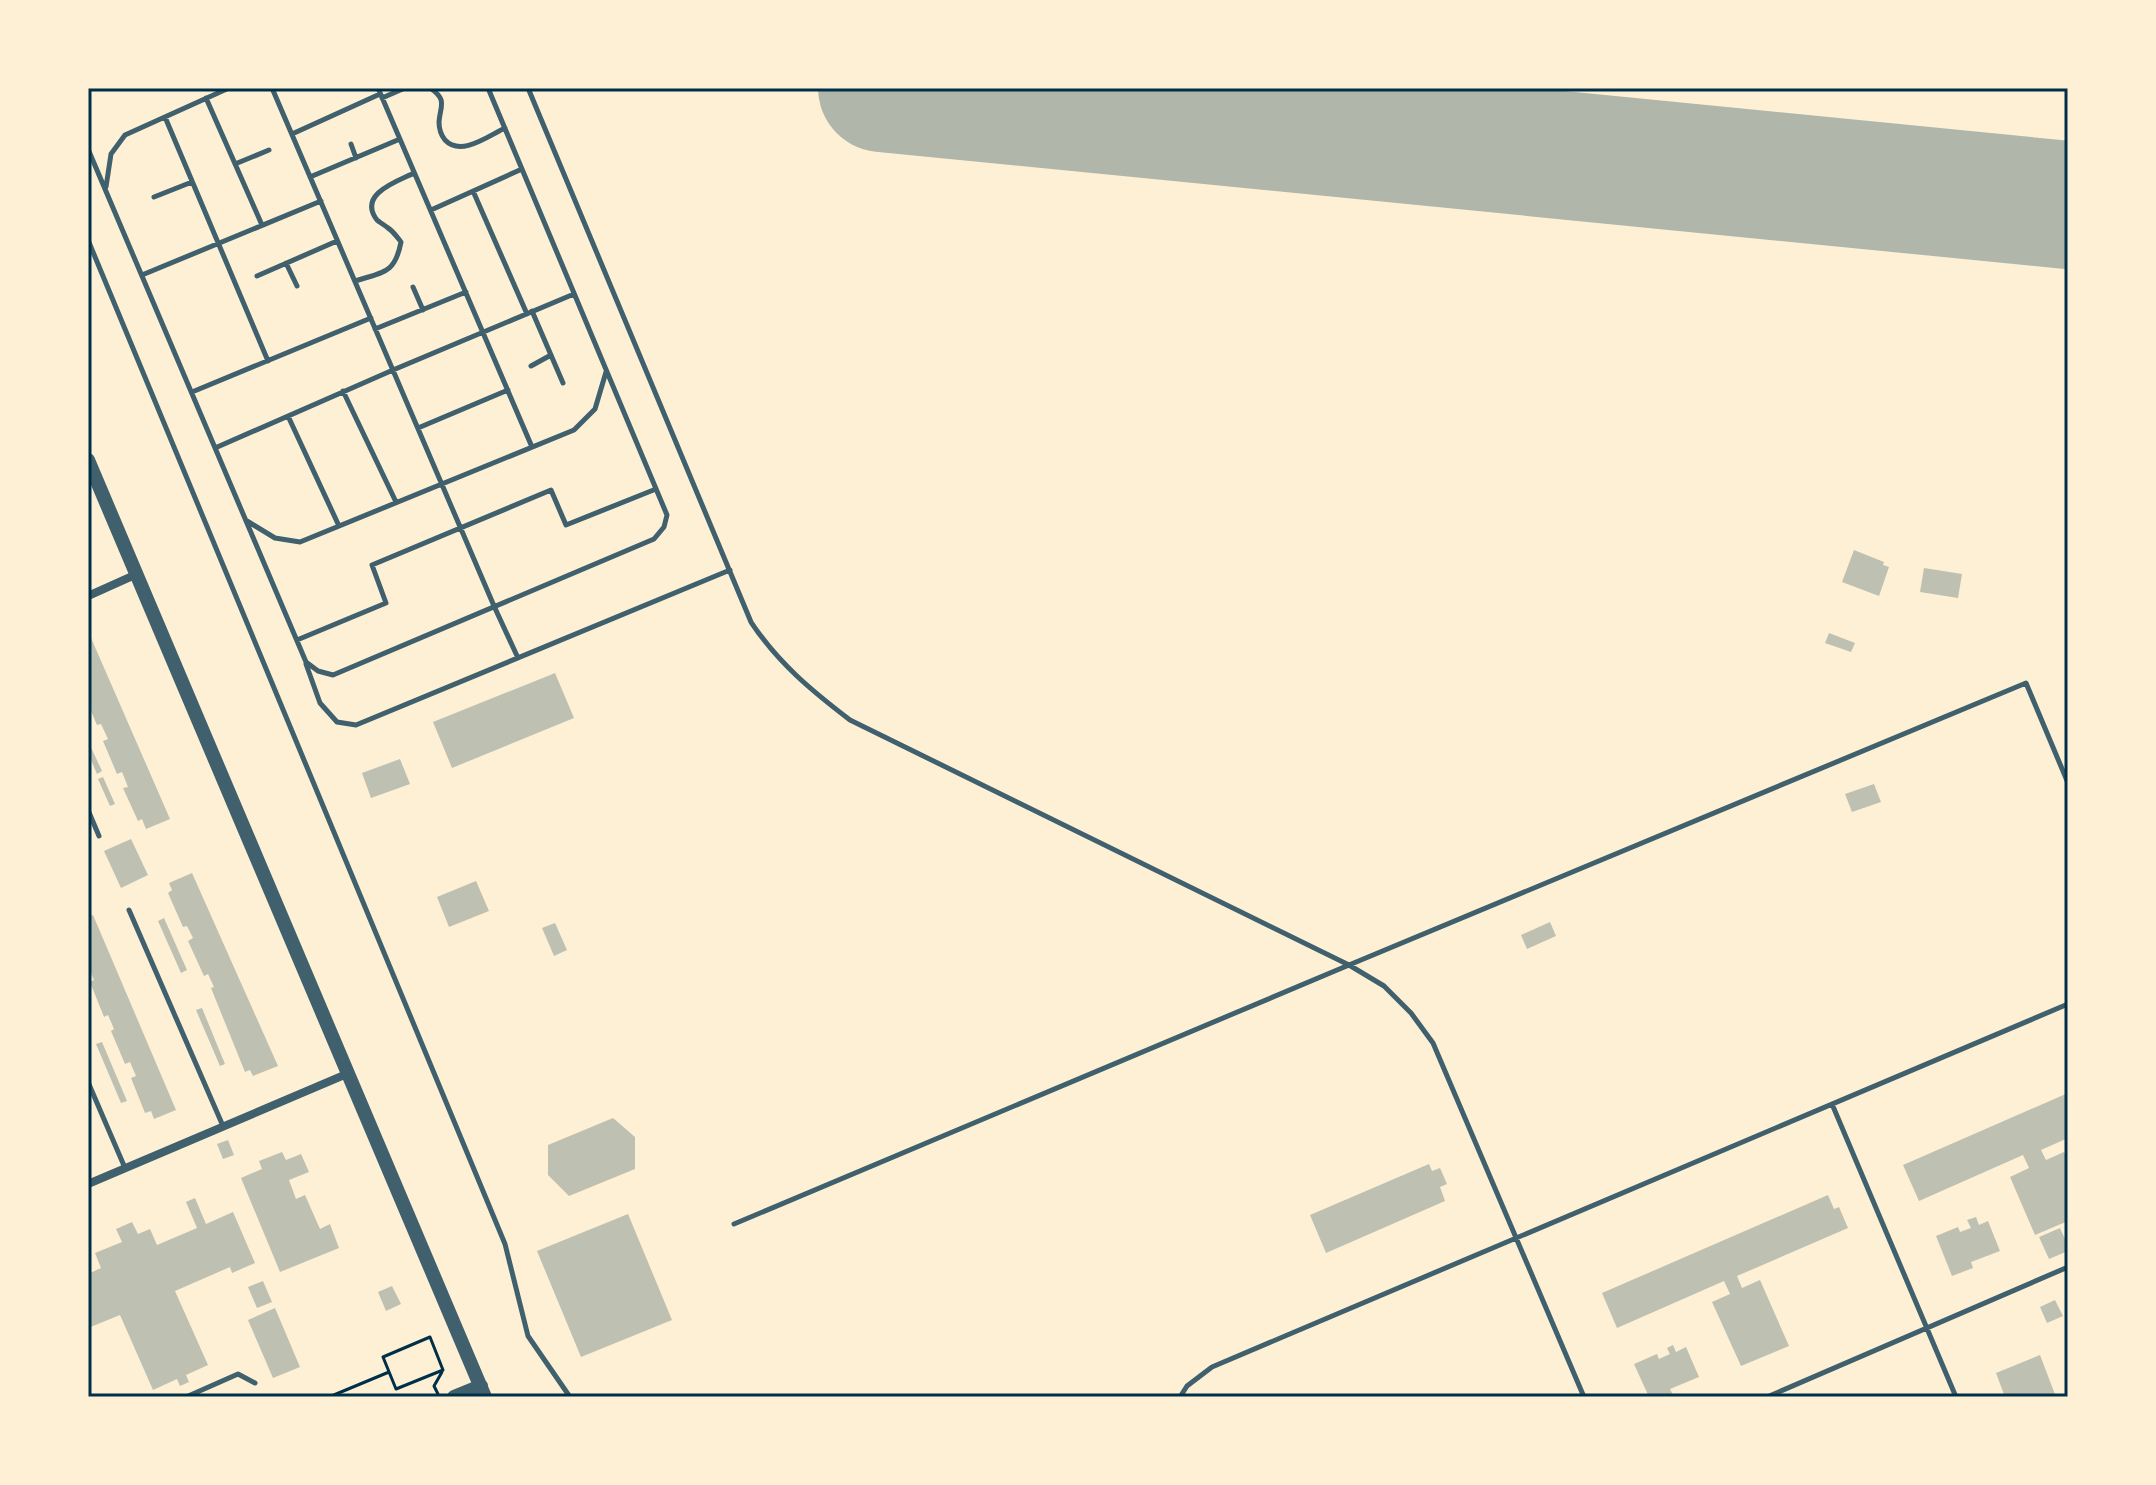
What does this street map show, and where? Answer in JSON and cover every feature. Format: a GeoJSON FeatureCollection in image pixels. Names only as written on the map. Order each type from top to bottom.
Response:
{"type":"FeatureCollection","features":[{"type":"Feature","properties":{"kind":"street"},"geometry":{"type":"LineString","coordinates":[[88,460],[483,1392],[454,1397]]}},
{"type":"Feature","properties":{"kind":"street"},"geometry":{"type":"LineString","coordinates":[[88,596],[137,574]]}},
{"type":"Feature","properties":{"kind":"street"},"geometry":{"type":"LineString","coordinates":[[88,1184],[349,1073]]}},
{"type":"Feature","properties":{"kind":"lane"},"geometry":{"type":"LineString","coordinates":[[106,190],[111,154],[125,135],[229,88]]}},
{"type":"Feature","properties":{"kind":"lane"},"geometry":{"type":"LineString","coordinates":[[272,88],[518,658]]}},
{"type":"Feature","properties":{"kind":"lane"},"geometry":{"type":"LineString","coordinates":[[292,134],[380,93],[405,88]]}},
{"type":"Feature","properties":{"kind":"lane"},"geometry":{"type":"LineString","coordinates":[[430,88],[438,93],[443,107],[439,123],[441,135],[450,145],[465,147],[505,128]]}},
{"type":"Feature","properties":{"kind":"lane"},"geometry":{"type":"LineString","coordinates":[[306,662],[318,671],[333,675],[654,539],[664,527],[667,515],[488,88]]}},
{"type":"Feature","properties":{"kind":"lane"},"geometry":{"type":"LineString","coordinates":[[528,88],[751,622],[767,646],[798,679],[850,720],[1349,965],[1384,986],[1411,1013],[1433,1043],[1584,1397]]}},
{"type":"Feature","properties":{"kind":"lane"},"geometry":{"type":"LineString","coordinates":[[380,93],[532,447]]}},
{"type":"Feature","properties":{"kind":"lane"},"geometry":{"type":"LineString","coordinates":[[206,98],[262,225]]}},
{"type":"Feature","properties":{"kind":"lane"},"geometry":{"type":"LineString","coordinates":[[165,117],[268,361]]}},
{"type":"Feature","properties":{"kind":"lane"},"geometry":{"type":"LineString","coordinates":[[310,177],[400,139]]}},
{"type":"Feature","properties":{"kind":"lane"},"geometry":{"type":"LineString","coordinates":[[351,144],[356,158]]}},
{"type":"Feature","properties":{"kind":"lane"},"geometry":{"type":"LineString","coordinates":[[88,149],[306,662],[320,703],[337,722],[356,725],[730,570]]}},
{"type":"Feature","properties":{"kind":"lane"},"geometry":{"type":"LineString","coordinates":[[235,164],[269,150]]}},
{"type":"Feature","properties":{"kind":"lane"},"geometry":{"type":"LineString","coordinates":[[431,210],[522,169]]}},
{"type":"Feature","properties":{"kind":"lane"},"geometry":{"type":"LineString","coordinates":[[355,281],[387,270],[398,260],[401,242],[391,229],[377,221],[373,209],[374,198],[381,188],[414,173]]}},
{"type":"Feature","properties":{"kind":"lane"},"geometry":{"type":"LineString","coordinates":[[154,197],[192,182]]}},
{"type":"Feature","properties":{"kind":"lane"},"geometry":{"type":"LineString","coordinates":[[473,191],[563,383]]}},
{"type":"Feature","properties":{"kind":"lane"},"geometry":{"type":"LineString","coordinates":[[142,275],[321,201]]}},
{"type":"Feature","properties":{"kind":"lane"},"geometry":{"type":"LineString","coordinates":[[88,240],[505,1244],[528,1336],[570,1397]]}},
{"type":"Feature","properties":{"kind":"lane"},"geometry":{"type":"LineString","coordinates":[[257,276],[337,241]]}},
{"type":"Feature","properties":{"kind":"lane"},"geometry":{"type":"LineString","coordinates":[[286,263],[297,286]]}},
{"type":"Feature","properties":{"kind":"lane"},"geometry":{"type":"LineString","coordinates":[[413,287],[423,310]]}},
{"type":"Feature","properties":{"kind":"lane"},"geometry":{"type":"LineString","coordinates":[[375,329],[466,292]]}},
{"type":"Feature","properties":{"kind":"lane"},"geometry":{"type":"LineString","coordinates":[[215,448],[574,294]]}},
{"type":"Feature","properties":{"kind":"lane"},"geometry":{"type":"LineString","coordinates":[[192,392],[371,318]]}},
{"type":"Feature","properties":{"kind":"lane"},"geometry":{"type":"LineString","coordinates":[[531,366],[551,355]]}},
{"type":"Feature","properties":{"kind":"lane"},"geometry":{"type":"LineString","coordinates":[[246,520],[275,538],[300,542],[574,430],[595,409],[607,371]]}},
{"type":"Feature","properties":{"kind":"lane"},"geometry":{"type":"LineString","coordinates":[[418,428],[508,390]]}},
{"type":"Feature","properties":{"kind":"lane"},"geometry":{"type":"LineString","coordinates":[[343,391],[396,502]]}},
{"type":"Feature","properties":{"kind":"lane"},"geometry":{"type":"LineString","coordinates":[[288,416],[339,526]]}},
{"type":"Feature","properties":{"kind":"lane"},"geometry":{"type":"LineString","coordinates":[[296,640],[386,603],[372,565],[460,527],[551,490],[566,525],[656,489]]}},
{"type":"Feature","properties":{"kind":"lane"},"geometry":{"type":"LineString","coordinates":[[734,1224],[2026,683],[2068,783]]}},
{"type":"Feature","properties":{"kind":"lane"},"geometry":{"type":"LineString","coordinates":[[88,810],[99,836]]}},
{"type":"Feature","properties":{"kind":"lane"},"geometry":{"type":"LineString","coordinates":[[129,910],[223,1126]]}},
{"type":"Feature","properties":{"kind":"lane"},"geometry":{"type":"LineString","coordinates":[[1180,1397],[1187,1386],[1212,1367],[2068,1004]]}},
{"type":"Feature","properties":{"kind":"lane"},"geometry":{"type":"LineString","coordinates":[[88,1082],[125,1168]]}},
{"type":"Feature","properties":{"kind":"lane"},"geometry":{"type":"LineString","coordinates":[[1832,1104],[1956,1397]]}},
{"type":"Feature","properties":{"kind":"lane"},"geometry":{"type":"LineString","coordinates":[[1767,1397],[2068,1267]]}},
{"type":"Feature","properties":{"kind":"lane"},"geometry":{"type":"LineString","coordinates":[[186,1397],[238,1374],[255,1383]]}},
{"type":"Feature","properties":{"kind":"path"},"geometry":{"type":"LineString","coordinates":[[430,1337],[443,1370],[396,1389],[383,1357],[430,1337]]}},
{"type":"Feature","properties":{"kind":"path"},"geometry":{"type":"LineString","coordinates":[[440,1397],[434,1386],[443,1370]]}},
{"type":"Feature","properties":{"kind":"path"},"geometry":{"type":"LineString","coordinates":[[329,1397],[389,1372]]}},
{"type":"Feature","properties":{"kind":"building"},"geometry":{"type":"Polygon","coordinates":[[[1854,550],[1889,567],[1879,596],[1842,582],[1854,550]]]}},
{"type":"Feature","properties":{"kind":"building"},"geometry":{"type":"Polygon","coordinates":[[[1924,568],[1962,574],[1958,598],[1920,592],[1924,568]]]}},
{"type":"Feature","properties":{"kind":"building"},"geometry":{"type":"Polygon","coordinates":[[[88,631],[170,819],[146,829],[142,819],[138,821],[123,788],[128,787],[122,772],[117,774],[103,741],[108,739],[101,724],[97,725],[88,704],[88,631]]]}},
{"type":"Feature","properties":{"kind":"building"},"geometry":{"type":"Polygon","coordinates":[[[1829,633],[1855,643],[1851,652],[1825,643],[1829,633]]]}},
{"type":"Feature","properties":{"kind":"building"},"geometry":{"type":"Polygon","coordinates":[[[555,673],[574,718],[452,768],[433,722],[555,673]]]}},
{"type":"Feature","properties":{"kind":"building"},"geometry":{"type":"Polygon","coordinates":[[[88,741],[102,771],[97,774],[88,753],[88,741]]]}},
{"type":"Feature","properties":{"kind":"building"},"geometry":{"type":"Polygon","coordinates":[[[400,759],[410,784],[371,798],[362,773],[400,759]]]}},
{"type":"Feature","properties":{"kind":"building"},"geometry":{"type":"Polygon","coordinates":[[[103,777],[115,804],[110,806],[98,779],[103,777]]]}},
{"type":"Feature","properties":{"kind":"building"},"geometry":{"type":"Polygon","coordinates":[[[1874,784],[1881,802],[1852,812],[1845,794],[1874,784]]]}},
{"type":"Feature","properties":{"kind":"building"},"geometry":{"type":"Polygon","coordinates":[[[131,839],[148,875],[121,888],[104,851],[131,839]]]}},
{"type":"Feature","properties":{"kind":"building"},"geometry":{"type":"Polygon","coordinates":[[[192,873],[278,1066],[253,1076],[250,1070],[245,1072],[211,988],[214,987],[208,974],[204,976],[188,941],[193,938],[187,926],[183,927],[168,893],[172,890],[169,883],[192,873]]]}},
{"type":"Feature","properties":{"kind":"building"},"geometry":{"type":"Polygon","coordinates":[[[476,881],[489,911],[449,927],[437,897],[476,881]]]}},
{"type":"Feature","properties":{"kind":"building"},"geometry":{"type":"Polygon","coordinates":[[[93,915],[176,1110],[154,1119],[151,1111],[145,1113],[131,1078],[136,1076],[130,1062],[125,1064],[111,1031],[114,1029],[108,1015],[104,1017],[90,982],[94,980],[88,966],[88,917],[93,915]]]}},
{"type":"Feature","properties":{"kind":"building"},"geometry":{"type":"Polygon","coordinates":[[[164,918],[187,970],[181,973],[158,921],[164,918]]]}},
{"type":"Feature","properties":{"kind":"building"},"geometry":{"type":"Polygon","coordinates":[[[1550,922],[1556,936],[1527,949],[1521,935],[1550,922]]]}},
{"type":"Feature","properties":{"kind":"building"},"geometry":{"type":"Polygon","coordinates":[[[555,923],[567,950],[554,956],[542,928],[555,923]]]}},
{"type":"Feature","properties":{"kind":"building"},"geometry":{"type":"Polygon","coordinates":[[[202,1008],[225,1064],[220,1066],[196,1010],[202,1008]]]}},
{"type":"Feature","properties":{"kind":"building"},"geometry":{"type":"Polygon","coordinates":[[[102,1042],[127,1101],[121,1103],[96,1044],[102,1042]]]}},
{"type":"Feature","properties":{"kind":"building"},"geometry":{"type":"Polygon","coordinates":[[[2068,1093],[2068,1138],[2041,1150],[2046,1160],[2064,1152],[2068,1161],[2068,1221],[2035,1235],[2010,1177],[2029,1168],[2023,1155],[1919,1201],[1903,1165],[2068,1093]]]}},
{"type":"Feature","properties":{"kind":"building"},"geometry":{"type":"Polygon","coordinates":[[[613,1118],[635,1137],[635,1169],[569,1196],[548,1175],[548,1145],[613,1118]]]}},
{"type":"Feature","properties":{"kind":"building"},"geometry":{"type":"Polygon","coordinates":[[[228,1140],[234,1155],[223,1159],[217,1144],[228,1140]]]}},
{"type":"Feature","properties":{"kind":"building"},"geometry":{"type":"Polygon","coordinates":[[[282,1152],[286,1160],[301,1154],[309,1172],[289,1180],[296,1199],[305,1195],[320,1229],[330,1224],[339,1248],[280,1272],[241,1178],[262,1169],[259,1161],[282,1152]]]}},
{"type":"Feature","properties":{"kind":"building"},"geometry":{"type":"Polygon","coordinates":[[[1429,1164],[1432,1171],[1440,1168],[1447,1184],[1440,1187],[1445,1201],[1326,1253],[1310,1215],[1429,1164]]]}},
{"type":"Feature","properties":{"kind":"building"},"geometry":{"type":"Polygon","coordinates":[[[1828,1195],[1834,1209],[1839,1207],[1848,1228],[1737,1276],[1742,1288],[1760,1280],[1789,1346],[1741,1366],[1712,1302],[1730,1294],[1724,1281],[1617,1328],[1602,1293],[1828,1195]]]}},
{"type":"Feature","properties":{"kind":"building"},"geometry":{"type":"Polygon","coordinates":[[[195,1198],[206,1224],[233,1212],[255,1263],[232,1273],[230,1267],[175,1291],[208,1365],[186,1375],[189,1382],[180,1386],[177,1379],[153,1390],[120,1315],[88,1328],[88,1274],[101,1268],[95,1253],[122,1242],[116,1229],[132,1222],[138,1234],[150,1229],[157,1245],[197,1228],[186,1202],[195,1198]]]}},
{"type":"Feature","properties":{"kind":"building"},"geometry":{"type":"Polygon","coordinates":[[[628,1214],[672,1320],[581,1357],[537,1251],[628,1214]]]}},
{"type":"Feature","properties":{"kind":"building"},"geometry":{"type":"Polygon","coordinates":[[[1976,1217],[1979,1225],[1988,1221],[2000,1251],[1971,1262],[1973,1268],[1952,1276],[1936,1236],[1958,1227],[1960,1232],[1971,1228],[1967,1220],[1976,1217]]]}},
{"type":"Feature","properties":{"kind":"building"},"geometry":{"type":"Polygon","coordinates":[[[2060,1228],[2068,1251],[2049,1259],[2039,1237],[2060,1228]]]}},
{"type":"Feature","properties":{"kind":"building"},"geometry":{"type":"Polygon","coordinates":[[[263,1281],[272,1302],[257,1308],[248,1287],[263,1281]]]}},
{"type":"Feature","properties":{"kind":"building"},"geometry":{"type":"Polygon","coordinates":[[[392,1286],[401,1304],[386,1311],[378,1292],[392,1286]]]}},
{"type":"Feature","properties":{"kind":"building"},"geometry":{"type":"Polygon","coordinates":[[[2055,1300],[2063,1316],[2047,1323],[2040,1307],[2055,1300]]]}},
{"type":"Feature","properties":{"kind":"building"},"geometry":{"type":"Polygon","coordinates":[[[275,1308],[300,1367],[273,1378],[248,1320],[275,1308]]]}},
{"type":"Feature","properties":{"kind":"building"},"geometry":{"type":"Polygon","coordinates":[[[1673,1345],[1676,1352],[1686,1347],[1699,1377],[1670,1389],[1673,1395],[1649,1397],[1634,1364],[1657,1354],[1659,1359],[1670,1354],[1667,1348],[1673,1345]]]}},
{"type":"Feature","properties":{"kind":"building"},"geometry":{"type":"Polygon","coordinates":[[[2040,1355],[2056,1397],[2005,1397],[1996,1373],[2040,1355]]]}},
{"type":"Feature","properties":{"kind":"runway"},"geometry":{"type":"LineString","coordinates":[[882,88],[2068,205]]}}]}
